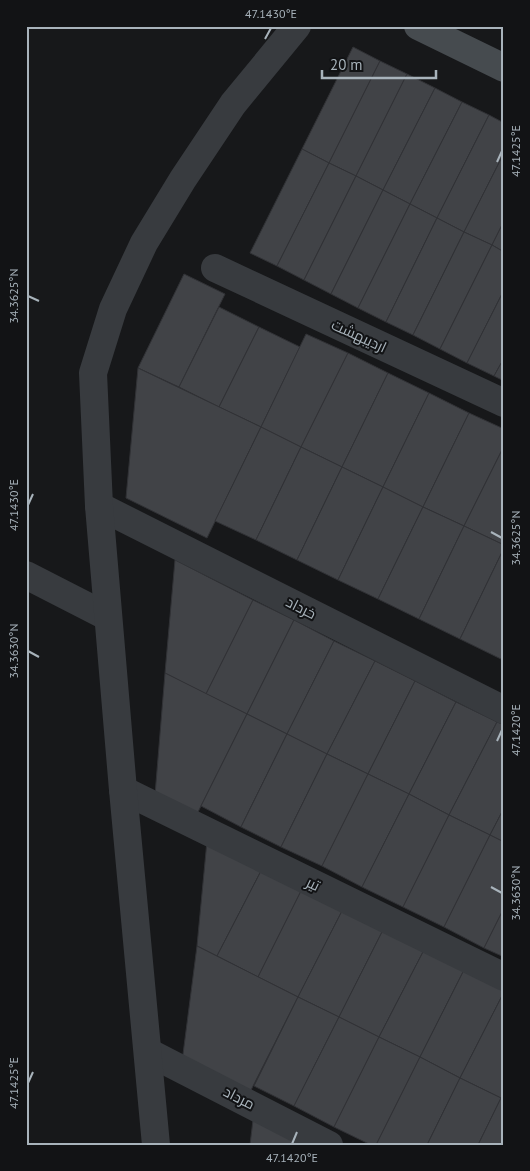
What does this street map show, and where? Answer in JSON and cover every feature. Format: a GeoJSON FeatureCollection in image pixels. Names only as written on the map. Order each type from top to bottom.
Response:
{"type":"FeatureCollection","features":[{"type":"Feature","properties":{"kind":"main road"},"geometry":{"type":"LineString","coordinates":[[418,26],[504,68]]}},
{"type":"Feature","properties":{"kind":"street"},"geometry":{"type":"LineString","coordinates":[[156,1145],[122,790],[99,506],[93,373],[114,310],[144,243],[183,179],[233,104],[297,26]]}},
{"type":"Feature","properties":{"kind":"street","name":"اردیبهشت"},"geometry":{"type":"LineString","coordinates":[[215,268],[504,403]]}},
{"type":"Feature","properties":{"kind":"street","name":"خرداد"},"geometry":{"type":"LineString","coordinates":[[99,506],[504,710]]}},
{"type":"Feature","properties":{"kind":"street"},"geometry":{"type":"LineString","coordinates":[[26,575],[108,617]]}},
{"type":"Feature","properties":{"kind":"street","name":"تیر"},"geometry":{"type":"LineString","coordinates":[[122,790],[504,977]]}},
{"type":"Feature","properties":{"kind":"street","name":"مرداد"},"geometry":{"type":"LineString","coordinates":[[148,1052],[329,1145]]}},
{"type":"Feature","properties":{"kind":"building"},"geometry":{"type":"Polygon","coordinates":[[[353,47],[380,61],[329,163],[302,149],[353,47]]]}},
{"type":"Feature","properties":{"kind":"building"},"geometry":{"type":"Polygon","coordinates":[[[380,61],[407,74],[356,176],[329,163],[380,61]]]}},
{"type":"Feature","properties":{"kind":"building"},"geometry":{"type":"Polygon","coordinates":[[[407,74],[435,88],[383,190],[356,176],[407,74]]]}},
{"type":"Feature","properties":{"kind":"building"},"geometry":{"type":"Polygon","coordinates":[[[435,88],[462,102],[410,204],[383,190],[435,88]]]}},
{"type":"Feature","properties":{"kind":"building"},"geometry":{"type":"Polygon","coordinates":[[[462,102],[489,115],[437,218],[410,204],[462,102]]]}},
{"type":"Feature","properties":{"kind":"building"},"geometry":{"type":"Polygon","coordinates":[[[489,115],[504,123],[504,153],[464,232],[437,218],[489,115]]]}},
{"type":"Feature","properties":{"kind":"building"},"geometry":{"type":"Polygon","coordinates":[[[302,149],[329,163],[277,266],[250,253],[302,149]]]}},
{"type":"Feature","properties":{"kind":"building"},"geometry":{"type":"Polygon","coordinates":[[[504,153],[504,221],[492,245],[464,232],[504,153]]]}},
{"type":"Feature","properties":{"kind":"building"},"geometry":{"type":"Polygon","coordinates":[[[329,163],[356,176],[304,280],[277,266],[329,163]]]}},
{"type":"Feature","properties":{"kind":"building"},"geometry":{"type":"Polygon","coordinates":[[[356,176],[383,190],[331,294],[304,280],[356,176]]]}},
{"type":"Feature","properties":{"kind":"building"},"geometry":{"type":"Polygon","coordinates":[[[383,190],[410,204],[358,308],[331,294],[383,190]]]}},
{"type":"Feature","properties":{"kind":"building"},"geometry":{"type":"Polygon","coordinates":[[[410,204],[437,218],[386,322],[358,308],[410,204]]]}},
{"type":"Feature","properties":{"kind":"building"},"geometry":{"type":"Polygon","coordinates":[[[437,218],[464,232],[413,335],[386,322],[437,218]]]}},
{"type":"Feature","properties":{"kind":"building"},"geometry":{"type":"Polygon","coordinates":[[[504,221],[504,252],[492,245],[504,221]]]}},
{"type":"Feature","properties":{"kind":"building"},"geometry":{"type":"Polygon","coordinates":[[[464,232],[492,245],[440,349],[413,335],[464,232]]]}},
{"type":"Feature","properties":{"kind":"building"},"geometry":{"type":"Polygon","coordinates":[[[492,245],[504,252],[504,290],[467,363],[440,349],[492,245]]]}},
{"type":"Feature","properties":{"kind":"building"},"geometry":{"type":"Polygon","coordinates":[[[184,274],[225,294],[179,387],[138,368],[184,274]]]}},
{"type":"Feature","properties":{"kind":"building"},"geometry":{"type":"Polygon","coordinates":[[[504,290],[504,358],[494,376],[467,363],[504,290]]]}},
{"type":"Feature","properties":{"kind":"building"},"geometry":{"type":"Polygon","coordinates":[[[219,307],[259,327],[219,407],[179,387],[219,307]]]}},
{"type":"Feature","properties":{"kind":"building"},"geometry":{"type":"Polygon","coordinates":[[[259,327],[300,347],[261,427],[219,407],[259,327]]]}},
{"type":"Feature","properties":{"kind":"building"},"geometry":{"type":"Polygon","coordinates":[[[306,334],[348,353],[301,447],[261,427],[306,334]]]}},
{"type":"Feature","properties":{"kind":"building"},"geometry":{"type":"Polygon","coordinates":[[[348,353],[388,373],[342,467],[301,447],[348,353]]]}},
{"type":"Feature","properties":{"kind":"building"},"geometry":{"type":"Polygon","coordinates":[[[504,358],[504,381],[494,376],[504,358]]]}},
{"type":"Feature","properties":{"kind":"building"},"geometry":{"type":"Polygon","coordinates":[[[138,368],[261,427],[207,538],[126,498],[138,368]]]}},
{"type":"Feature","properties":{"kind":"building"},"geometry":{"type":"Polygon","coordinates":[[[388,373],[429,393],[383,487],[342,467],[388,373]]]}},
{"type":"Feature","properties":{"kind":"building"},"geometry":{"type":"Polygon","coordinates":[[[429,393],[469,413],[423,507],[383,487],[429,393]]]}},
{"type":"Feature","properties":{"kind":"building"},"geometry":{"type":"Polygon","coordinates":[[[469,413],[504,429],[504,446],[464,526],[423,507],[469,413]]]}},
{"type":"Feature","properties":{"kind":"building"},"geometry":{"type":"Polygon","coordinates":[[[261,427],[301,447],[256,540],[215,521],[261,427]]]}},
{"type":"Feature","properties":{"kind":"building"},"geometry":{"type":"Polygon","coordinates":[[[504,446],[504,545],[464,526],[504,446]]]}},
{"type":"Feature","properties":{"kind":"building"},"geometry":{"type":"Polygon","coordinates":[[[301,447],[342,467],[297,560],[256,540],[301,447]]]}},
{"type":"Feature","properties":{"kind":"building"},"geometry":{"type":"Polygon","coordinates":[[[342,467],[383,487],[338,580],[297,560],[342,467]]]}},
{"type":"Feature","properties":{"kind":"building"},"geometry":{"type":"Polygon","coordinates":[[[383,487],[423,507],[378,599],[338,580],[383,487]]]}},
{"type":"Feature","properties":{"kind":"building"},"geometry":{"type":"Polygon","coordinates":[[[423,507],[464,526],[419,619],[378,599],[423,507]]]}},
{"type":"Feature","properties":{"kind":"building"},"geometry":{"type":"Polygon","coordinates":[[[464,526],[504,545],[504,548],[460,639],[419,619],[464,526]]]}},
{"type":"Feature","properties":{"kind":"building"},"geometry":{"type":"Polygon","coordinates":[[[504,548],[504,653],[501,659],[460,639],[504,548]]]}},
{"type":"Feature","properties":{"kind":"building"},"geometry":{"type":"Polygon","coordinates":[[[175,560],[253,600],[206,694],[165,673],[175,560]]]}},
{"type":"Feature","properties":{"kind":"building"},"geometry":{"type":"Polygon","coordinates":[[[253,600],[294,620],[247,714],[206,694],[253,600]]]}},
{"type":"Feature","properties":{"kind":"building"},"geometry":{"type":"Polygon","coordinates":[[[294,620],[334,641],[287,734],[247,714],[294,620]]]}},
{"type":"Feature","properties":{"kind":"building"},"geometry":{"type":"Polygon","coordinates":[[[334,641],[375,661],[327,754],[287,734],[334,641]]]}},
{"type":"Feature","properties":{"kind":"building"},"geometry":{"type":"Polygon","coordinates":[[[375,661],[415,681],[368,774],[327,754],[375,661]]]}},
{"type":"Feature","properties":{"kind":"building"},"geometry":{"type":"Polygon","coordinates":[[[165,673],[247,714],[196,816],[155,795],[165,673]]]}},
{"type":"Feature","properties":{"kind":"building"},"geometry":{"type":"Polygon","coordinates":[[[415,681],[456,702],[409,794],[368,774],[415,681]]]}},
{"type":"Feature","properties":{"kind":"building"},"geometry":{"type":"Polygon","coordinates":[[[456,702],[497,722],[449,815],[409,794],[456,702]]]}},
{"type":"Feature","properties":{"kind":"building"},"geometry":{"type":"Polygon","coordinates":[[[247,714],[287,734],[241,827],[201,806],[247,714]]]}},
{"type":"Feature","properties":{"kind":"building"},"geometry":{"type":"Polygon","coordinates":[[[497,722],[504,725],[504,808],[490,835],[449,815],[497,722]]]}},
{"type":"Feature","properties":{"kind":"building"},"geometry":{"type":"Polygon","coordinates":[[[287,734],[327,754],[281,847],[241,827],[287,734]]]}},
{"type":"Feature","properties":{"kind":"building"},"geometry":{"type":"Polygon","coordinates":[[[327,754],[368,774],[322,866],[281,847],[327,754]]]}},
{"type":"Feature","properties":{"kind":"building"},"geometry":{"type":"Polygon","coordinates":[[[368,774],[409,794],[362,887],[322,866],[368,774]]]}},
{"type":"Feature","properties":{"kind":"building"},"geometry":{"type":"Polygon","coordinates":[[[409,794],[449,815],[403,907],[362,887],[409,794]]]}},
{"type":"Feature","properties":{"kind":"building"},"geometry":{"type":"Polygon","coordinates":[[[504,808],[504,842],[490,835],[504,808]]]}},
{"type":"Feature","properties":{"kind":"building"},"geometry":{"type":"Polygon","coordinates":[[[449,815],[490,835],[444,927],[403,907],[449,815]]]}},
{"type":"Feature","properties":{"kind":"building"},"geometry":{"type":"Polygon","coordinates":[[[490,835],[504,842],[504,908],[484,948],[444,927],[490,835]]]}},
{"type":"Feature","properties":{"kind":"building"},"geometry":{"type":"Polygon","coordinates":[[[207,841],[262,869],[217,956],[197,946],[207,841]]]}},
{"type":"Feature","properties":{"kind":"building"},"geometry":{"type":"Polygon","coordinates":[[[262,869],[302,889],[258,977],[217,956],[262,869]]]}},
{"type":"Feature","properties":{"kind":"building"},"geometry":{"type":"Polygon","coordinates":[[[302,889],[343,909],[298,997],[258,977],[302,889]]]}},
{"type":"Feature","properties":{"kind":"building"},"geometry":{"type":"Polygon","coordinates":[[[504,908],[504,957],[484,948],[504,908]]]}},
{"type":"Feature","properties":{"kind":"building"},"geometry":{"type":"Polygon","coordinates":[[[343,909],[383,930],[339,1017],[298,997],[343,909]]]}},
{"type":"Feature","properties":{"kind":"building"},"geometry":{"type":"Polygon","coordinates":[[[383,930],[424,950],[379,1037],[339,1017],[383,930]]]}},
{"type":"Feature","properties":{"kind":"building"},"geometry":{"type":"Polygon","coordinates":[[[197,946],[298,997],[248,1096],[182,1062],[197,946]]]}},
{"type":"Feature","properties":{"kind":"building"},"geometry":{"type":"Polygon","coordinates":[[[424,950],[464,970],[420,1057],[379,1037],[424,950]]]}},
{"type":"Feature","properties":{"kind":"building"},"geometry":{"type":"Polygon","coordinates":[[[464,970],[504,990],[504,992],[460,1078],[420,1057],[464,970]]]}},
{"type":"Feature","properties":{"kind":"building"},"geometry":{"type":"Polygon","coordinates":[[[504,992],[504,1093],[501,1098],[460,1078],[504,992]]]}},
{"type":"Feature","properties":{"kind":"building"},"geometry":{"type":"Polygon","coordinates":[[[298,997],[339,1017],[294,1106],[254,1086],[298,997]]]}},
{"type":"Feature","properties":{"kind":"building"},"geometry":{"type":"Polygon","coordinates":[[[339,1017],[379,1037],[334,1127],[294,1106],[339,1017]]]}},
{"type":"Feature","properties":{"kind":"building"},"geometry":{"type":"Polygon","coordinates":[[[379,1037],[420,1057],[376,1145],[371,1145],[334,1127],[379,1037]]]}},
{"type":"Feature","properties":{"kind":"building"},"geometry":{"type":"Polygon","coordinates":[[[420,1057],[460,1078],[427,1145],[376,1145],[420,1057]]]}},
{"type":"Feature","properties":{"kind":"building"},"geometry":{"type":"Polygon","coordinates":[[[460,1078],[501,1098],[478,1145],[427,1145],[460,1078]]]}},
{"type":"Feature","properties":{"kind":"building"},"geometry":{"type":"Polygon","coordinates":[[[501,1098],[504,1099],[504,1145],[478,1145],[501,1098]]]}},
{"type":"Feature","properties":{"kind":"building"},"geometry":{"type":"Polygon","coordinates":[[[253,1120],[301,1145],[250,1145],[253,1120]]]}}]}
